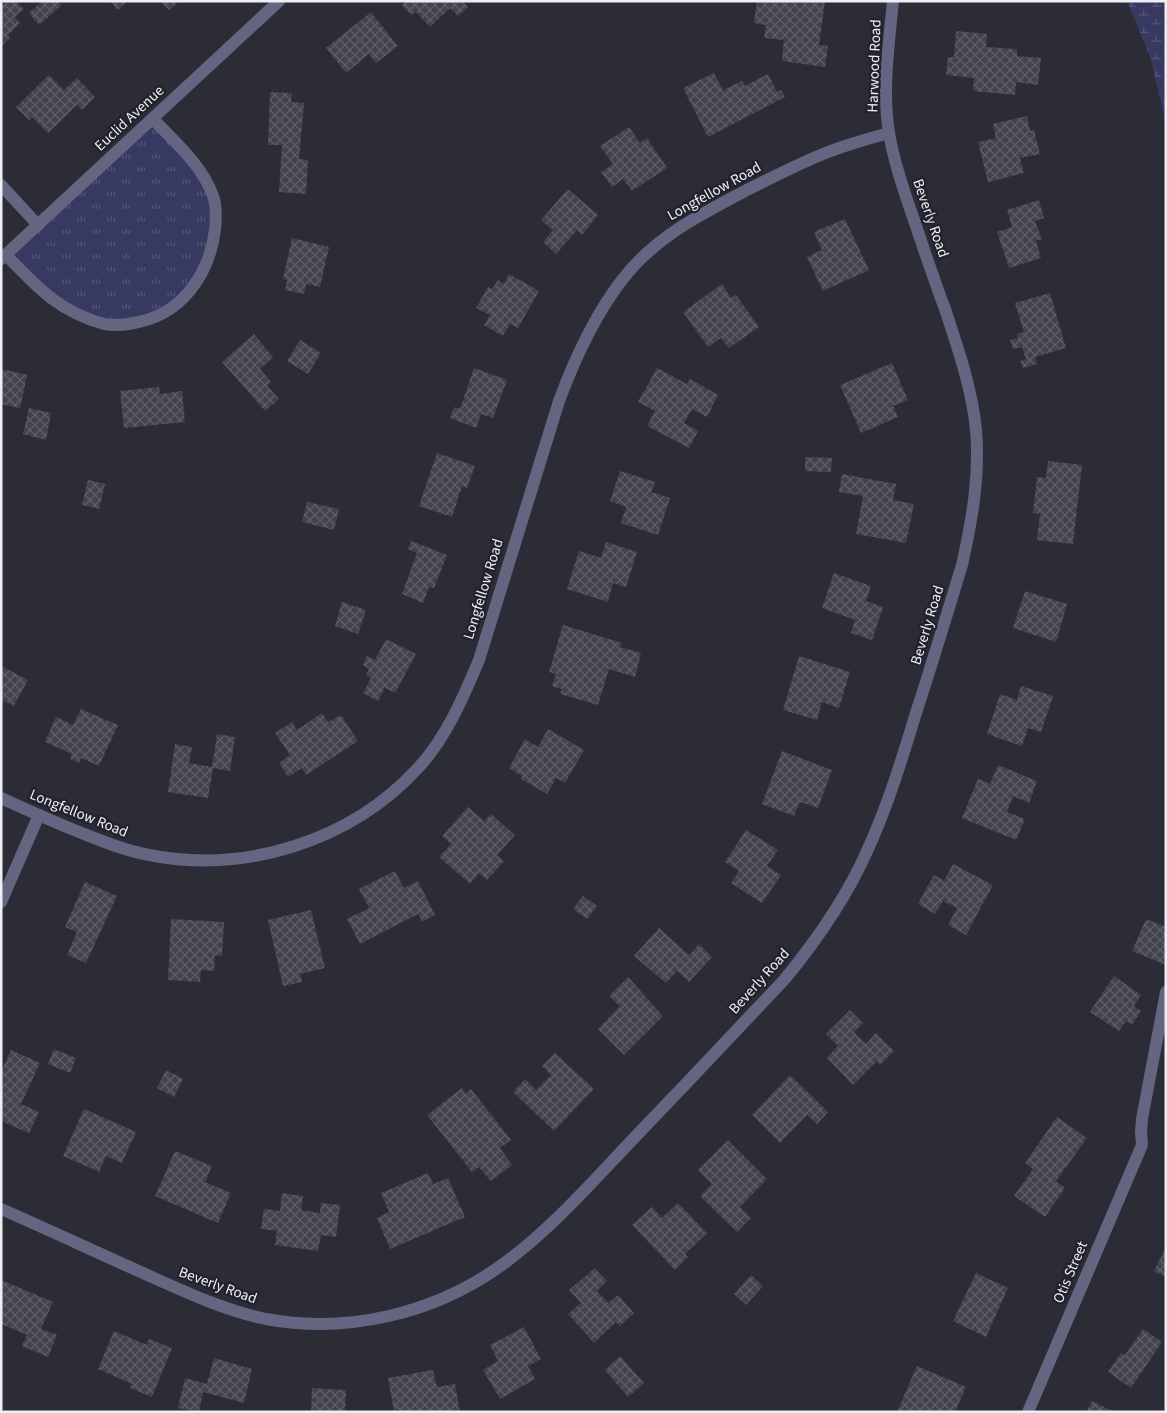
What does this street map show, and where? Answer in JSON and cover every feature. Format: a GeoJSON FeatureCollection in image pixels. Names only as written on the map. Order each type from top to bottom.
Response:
{"type":"FeatureCollection","features":[{"type":"Feature","properties":{"kind":"street","name":"Euclid Avenue"},"geometry":{"type":"LineString","coordinates":[[3,257],[279,1]]}},
{"type":"Feature","properties":{"kind":"street","name":"Harwood Road"},"geometry":{"type":"LineString","coordinates":[[889,133],[886,102],[893,1]]}},
{"type":"Feature","properties":{"kind":"street"},"geometry":{"type":"LineString","coordinates":[[3,257],[62,307],[84,318],[106,324],[123,325],[140,322],[162,315],[180,302],[196,285],[214,243],[216,221],[214,198],[204,177],[189,157],[153,119]]}},
{"type":"Feature","properties":{"kind":"street","name":"Longfellow Road"},"geometry":{"type":"LineString","coordinates":[[1,798],[112,846],[149,855],[211,861],[244,858],[276,852],[308,842],[340,828],[368,811],[396,790],[436,746],[467,689],[478,660],[565,384],[586,335],[623,278],[646,254],[672,232],[704,212],[788,169],[824,153],[857,141],[889,133]]}},
{"type":"Feature","properties":{"kind":"street","name":"Beverly Road"},"geometry":{"type":"LineString","coordinates":[[1,1209],[192,1295],[229,1309],[297,1324],[362,1321],[398,1315],[466,1288],[500,1267],[529,1243],[559,1216],[784,980],[808,951],[850,885],[868,850],[884,810],[898,772],[962,564],[975,498],[978,463],[976,429],[971,399],[955,338],[905,195],[889,133]]}},
{"type":"Feature","properties":{"kind":"street"},"geometry":{"type":"LineString","coordinates":[[1,185],[38,225]]}},
{"type":"Feature","properties":{"kind":"street"},"geometry":{"type":"LineString","coordinates":[[1,902],[39,815]]}},
{"type":"Feature","properties":{"kind":"street","name":"Otis Street"},"geometry":{"type":"LineString","coordinates":[[1028,1412],[1142,1145],[1142,1119],[1166,992]]}},
{"type":"Feature","properties":{"kind":"green space"},"geometry":{"type":"Polygon","coordinates":[[[1127,1],[1166,1],[1166,122],[1150,57],[1127,1]]]}},
{"type":"Feature","properties":{"kind":"green space"},"geometry":{"type":"Polygon","coordinates":[[[153,119],[204,177],[216,221],[196,285],[140,322],[84,318],[6,255],[153,119]]]}},
{"type":"Feature","properties":{"kind":"building"},"geometry":{"type":"Polygon","coordinates":[[[6,1],[16,1],[24,9],[15,17],[20,23],[8,35],[10,38],[1,47],[1,3],[3,5],[6,1]]]}},
{"type":"Feature","properties":{"kind":"building"},"geometry":{"type":"Polygon","coordinates":[[[42,1],[58,1],[62,5],[39,25],[29,13],[42,1]]]}},
{"type":"Feature","properties":{"kind":"building"},"geometry":{"type":"Polygon","coordinates":[[[110,1],[128,1],[118,10],[110,1]]]}},
{"type":"Feature","properties":{"kind":"building"},"geometry":{"type":"Polygon","coordinates":[[[160,1],[179,1],[169,10],[160,1]]]}},
{"type":"Feature","properties":{"kind":"building"},"geometry":{"type":"Polygon","coordinates":[[[406,1],[462,1],[468,7],[458,16],[450,8],[430,27],[416,12],[411,15],[402,5],[406,1]]]}},
{"type":"Feature","properties":{"kind":"building"},"geometry":{"type":"Polygon","coordinates":[[[757,1],[825,1],[819,45],[828,46],[825,67],[782,61],[784,40],[764,38],[766,25],[754,23],[757,1]]]}},
{"type":"Feature","properties":{"kind":"building"},"geometry":{"type":"Polygon","coordinates":[[[371,12],[398,46],[376,63],[369,54],[346,73],[326,48],[371,12]]]}},
{"type":"Feature","properties":{"kind":"building"},"geometry":{"type":"Polygon","coordinates":[[[956,31],[987,34],[986,47],[1017,49],[1017,56],[1041,58],[1038,85],[1016,82],[1015,95],[973,91],[974,78],[946,75],[948,57],[954,57],[956,31]]]}},
{"type":"Feature","properties":{"kind":"building"},"geometry":{"type":"Polygon","coordinates":[[[714,73],[723,90],[742,81],[745,86],[768,74],[777,92],[781,90],[785,97],[708,137],[683,88],[714,73]]]}},
{"type":"Feature","properties":{"kind":"building"},"geometry":{"type":"Polygon","coordinates":[[[49,75],[64,90],[77,78],[95,97],[82,110],[77,105],[48,133],[32,117],[29,120],[16,107],[49,75]]]}},
{"type":"Feature","properties":{"kind":"building"},"geometry":{"type":"Polygon","coordinates":[[[270,92],[292,93],[291,102],[304,103],[299,159],[308,160],[306,194],[279,192],[282,145],[268,145],[270,92]]]}},
{"type":"Feature","properties":{"kind":"building"},"geometry":{"type":"Polygon","coordinates":[[[1027,116],[1030,131],[1034,130],[1040,154],[1020,158],[1024,173],[988,182],[978,142],[996,138],[993,124],[1027,116]]]}},
{"type":"Feature","properties":{"kind":"building"},"geometry":{"type":"Polygon","coordinates":[[[629,127],[640,143],[647,138],[667,168],[632,191],[623,179],[612,187],[601,172],[613,164],[600,146],[629,127]]]}},
{"type":"Feature","properties":{"kind":"building"},"geometry":{"type":"Polygon","coordinates":[[[568,189],[598,215],[582,235],[577,230],[556,254],[543,242],[553,230],[541,220],[568,189]]]}},
{"type":"Feature","properties":{"kind":"building"},"geometry":{"type":"Polygon","coordinates":[[[1039,200],[1044,218],[1035,221],[1042,239],[1036,241],[1041,258],[1009,268],[997,232],[1012,227],[1007,210],[1039,200]]]}},
{"type":"Feature","properties":{"kind":"building"},"geometry":{"type":"Polygon","coordinates":[[[845,219],[869,270],[823,291],[807,257],[822,250],[814,232],[845,219]]]}},
{"type":"Feature","properties":{"kind":"building"},"geometry":{"type":"Polygon","coordinates":[[[292,238],[329,247],[320,287],[306,284],[304,294],[285,290],[287,280],[283,279],[292,238]]]}},
{"type":"Feature","properties":{"kind":"building"},"geometry":{"type":"Polygon","coordinates":[[[509,274],[539,291],[518,328],[510,324],[503,336],[484,325],[490,315],[476,308],[488,287],[492,289],[498,280],[504,284],[509,274]]]}},
{"type":"Feature","properties":{"kind":"building"},"geometry":{"type":"Polygon","coordinates":[[[722,284],[731,298],[736,295],[759,327],[729,348],[721,338],[708,347],[683,312],[722,284]]]}},
{"type":"Feature","properties":{"kind":"building"},"geometry":{"type":"Polygon","coordinates":[[[1050,293],[1066,348],[1035,357],[1037,364],[1023,368],[1020,361],[1026,359],[1022,347],[1013,349],[1010,340],[1018,338],[1017,334],[1024,332],[1015,303],[1050,293]]]}},
{"type":"Feature","properties":{"kind":"building"},"geometry":{"type":"Polygon","coordinates":[[[254,334],[273,357],[260,369],[271,382],[267,386],[279,399],[265,411],[222,362],[254,334]]]}},
{"type":"Feature","properties":{"kind":"building"},"geometry":{"type":"Polygon","coordinates":[[[300,340],[321,353],[308,374],[287,361],[300,340]]]}},
{"type":"Feature","properties":{"kind":"building"},"geometry":{"type":"Polygon","coordinates":[[[892,363],[908,400],[893,406],[898,417],[861,433],[840,385],[892,363]]]}},
{"type":"Feature","properties":{"kind":"building"},"geometry":{"type":"Polygon","coordinates":[[[474,368],[507,380],[493,418],[481,414],[476,428],[450,418],[454,407],[460,409],[474,368]]]}},
{"type":"Feature","properties":{"kind":"building"},"geometry":{"type":"Polygon","coordinates":[[[657,368],[687,384],[690,379],[718,395],[707,417],[692,409],[684,423],[698,431],[689,448],[647,426],[655,411],[638,402],[657,368]]]}},
{"type":"Feature","properties":{"kind":"building"},"geometry":{"type":"Polygon","coordinates":[[[1,369],[27,375],[20,408],[1,404],[1,369]]]}},
{"type":"Feature","properties":{"kind":"building"},"geometry":{"type":"Polygon","coordinates":[[[159,387],[160,394],[182,391],[185,422],[124,428],[120,391],[159,387]]]}},
{"type":"Feature","properties":{"kind":"building"},"geometry":{"type":"Polygon","coordinates":[[[29,408],[51,413],[46,440],[23,434],[29,408]]]}},
{"type":"Feature","properties":{"kind":"building"},"geometry":{"type":"Polygon","coordinates":[[[437,453],[475,466],[467,488],[462,486],[452,517],[419,506],[437,453]]]}},
{"type":"Feature","properties":{"kind":"building"},"geometry":{"type":"Polygon","coordinates":[[[805,457],[832,458],[831,472],[805,471],[805,457]]]}},
{"type":"Feature","properties":{"kind":"building"},"geometry":{"type":"Polygon","coordinates":[[[1048,461],[1082,465],[1073,544],[1037,540],[1040,514],[1033,513],[1037,477],[1046,478],[1048,461]]]}},
{"type":"Feature","properties":{"kind":"building"},"geometry":{"type":"Polygon","coordinates":[[[620,471],[655,482],[651,492],[670,498],[658,535],[621,523],[626,507],[610,501],[620,471]]]}},
{"type":"Feature","properties":{"kind":"building"},"geometry":{"type":"Polygon","coordinates":[[[842,474],[896,484],[893,500],[914,504],[906,543],[856,534],[863,496],[839,492],[842,474]]]}},
{"type":"Feature","properties":{"kind":"building"},"geometry":{"type":"Polygon","coordinates":[[[88,480],[105,484],[99,509],[82,505],[88,480]]]}},
{"type":"Feature","properties":{"kind":"building"},"geometry":{"type":"Polygon","coordinates":[[[307,502],[339,509],[334,530],[302,522],[307,502]]]}},
{"type":"Feature","properties":{"kind":"building"},"geometry":{"type":"Polygon","coordinates":[[[411,541],[447,555],[434,588],[429,587],[423,603],[402,594],[417,553],[408,549],[411,541]]]}},
{"type":"Feature","properties":{"kind":"building"},"geometry":{"type":"Polygon","coordinates":[[[606,542],[637,552],[626,587],[613,583],[608,602],[567,589],[579,551],[601,558],[606,542]]]}},
{"type":"Feature","properties":{"kind":"building"},"geometry":{"type":"Polygon","coordinates":[[[834,573],[871,586],[866,601],[883,607],[872,640],[851,633],[855,620],[822,608],[834,573]]]}},
{"type":"Feature","properties":{"kind":"building"},"geometry":{"type":"Polygon","coordinates":[[[1025,591],[1067,604],[1056,642],[1013,628],[1025,591]]]}},
{"type":"Feature","properties":{"kind":"building"},"geometry":{"type":"Polygon","coordinates":[[[342,602],[366,610],[358,634],[335,626],[342,602]]]}},
{"type":"Feature","properties":{"kind":"building"},"geometry":{"type":"Polygon","coordinates":[[[563,625],[622,643],[620,647],[641,653],[635,677],[609,669],[598,705],[560,694],[562,689],[552,686],[556,674],[549,672],[563,625]]]}},
{"type":"Feature","properties":{"kind":"building"},"geometry":{"type":"Polygon","coordinates":[[[386,639],[416,654],[395,693],[385,688],[378,701],[363,693],[371,678],[366,675],[369,669],[363,665],[367,656],[375,660],[386,639]]]}},
{"type":"Feature","properties":{"kind":"building"},"geometry":{"type":"Polygon","coordinates":[[[799,656],[850,672],[839,708],[822,702],[817,720],[783,710],[799,656]]]}},
{"type":"Feature","properties":{"kind":"building"},"geometry":{"type":"Polygon","coordinates":[[[1,666],[28,680],[14,706],[4,701],[1,706],[1,666]]]}},
{"type":"Feature","properties":{"kind":"building"},"geometry":{"type":"Polygon","coordinates":[[[1021,686],[1053,696],[1041,732],[1028,728],[1022,746],[987,734],[1000,694],[1017,700],[1021,686]]]}},
{"type":"Feature","properties":{"kind":"building"},"geometry":{"type":"Polygon","coordinates":[[[81,709],[118,725],[99,766],[81,758],[79,763],[70,759],[72,754],[45,742],[56,717],[73,725],[81,709]]]}},
{"type":"Feature","properties":{"kind":"building"},"geometry":{"type":"Polygon","coordinates":[[[322,713],[328,722],[341,715],[358,741],[306,775],[302,768],[288,777],[279,763],[290,755],[275,733],[292,722],[297,730],[322,713]]]}},
{"type":"Feature","properties":{"kind":"building"},"geometry":{"type":"Polygon","coordinates":[[[548,729],[584,750],[565,783],[556,778],[547,794],[521,779],[522,776],[509,768],[525,739],[538,747],[548,729]]]}},
{"type":"Feature","properties":{"kind":"building"},"geometry":{"type":"Polygon","coordinates":[[[217,734],[235,737],[230,771],[213,768],[208,798],[168,792],[175,744],[192,747],[189,763],[212,767],[217,734]]]}},
{"type":"Feature","properties":{"kind":"building"},"geometry":{"type":"Polygon","coordinates":[[[782,751],[832,770],[818,808],[800,802],[794,816],[762,804],[782,751]]]}},
{"type":"Feature","properties":{"kind":"building"},"geometry":{"type":"Polygon","coordinates":[[[998,765],[1037,781],[1029,803],[1013,796],[1007,812],[1025,819],[1016,840],[962,818],[978,779],[990,784],[998,765]]]}},
{"type":"Feature","properties":{"kind":"building"},"geometry":{"type":"Polygon","coordinates":[[[468,807],[484,821],[491,814],[515,835],[497,855],[504,861],[487,880],[479,873],[470,884],[439,857],[451,844],[442,836],[468,807]]]}},
{"type":"Feature","properties":{"kind":"building"},"geometry":{"type":"Polygon","coordinates":[[[746,830],[778,850],[767,866],[781,875],[762,903],[731,883],[739,871],[725,862],[746,830]]]}},
{"type":"Feature","properties":{"kind":"building"},"geometry":{"type":"Polygon","coordinates":[[[953,864],[993,885],[966,935],[948,925],[957,908],[943,901],[935,914],[918,904],[934,875],[944,881],[953,864]]]}},
{"type":"Feature","properties":{"kind":"building"},"geometry":{"type":"Polygon","coordinates":[[[395,871],[404,888],[418,881],[435,915],[422,922],[418,914],[360,944],[347,919],[369,908],[359,889],[395,871]]]}},
{"type":"Feature","properties":{"kind":"building"},"geometry":{"type":"Polygon","coordinates":[[[85,882],[117,896],[86,963],[67,955],[77,932],[65,927],[85,882]]]}},
{"type":"Feature","properties":{"kind":"building"},"geometry":{"type":"Polygon","coordinates":[[[583,896],[597,906],[587,919],[573,909],[583,896]]]}},
{"type":"Feature","properties":{"kind":"building"},"geometry":{"type":"Polygon","coordinates":[[[311,910],[325,968],[300,974],[302,982],[283,986],[268,920],[311,910]]]}},
{"type":"Feature","properties":{"kind":"building"},"geometry":{"type":"Polygon","coordinates":[[[171,919],[224,922],[222,956],[215,955],[214,971],[201,970],[200,982],[168,980],[171,919]]]}},
{"type":"Feature","properties":{"kind":"building"},"geometry":{"type":"Polygon","coordinates":[[[1146,919],[1166,927],[1166,965],[1132,951],[1146,919]]]}},
{"type":"Feature","properties":{"kind":"building"},"geometry":{"type":"Polygon","coordinates":[[[659,928],[689,955],[699,944],[712,957],[689,982],[677,971],[666,983],[634,956],[659,928]]]}},
{"type":"Feature","properties":{"kind":"building"},"geometry":{"type":"Polygon","coordinates":[[[1114,976],[1141,995],[1134,1006],[1141,1011],[1132,1025],[1126,1021],[1119,1031],[1090,1012],[1114,976]]]}},
{"type":"Feature","properties":{"kind":"building"},"geometry":{"type":"Polygon","coordinates":[[[628,977],[663,1016],[624,1055],[598,1029],[620,1006],[609,996],[628,977]]]}},
{"type":"Feature","properties":{"kind":"building"},"geometry":{"type":"Polygon","coordinates":[[[850,1010],[863,1023],[854,1032],[866,1044],[876,1033],[894,1051],[880,1065],[877,1061],[853,1085],[827,1058],[838,1046],[826,1034],[850,1010]]]}},
{"type":"Feature","properties":{"kind":"building"},"geometry":{"type":"Polygon","coordinates":[[[54,1049],[76,1058],[70,1073],[48,1064],[54,1049]]]}},
{"type":"Feature","properties":{"kind":"building"},"geometry":{"type":"Polygon","coordinates":[[[11,1050],[40,1063],[21,1104],[39,1112],[29,1133],[1,1121],[1,1072],[11,1050]]]}},
{"type":"Feature","properties":{"kind":"building"},"geometry":{"type":"Polygon","coordinates":[[[555,1053],[594,1089],[554,1131],[513,1092],[525,1079],[536,1090],[551,1075],[542,1066],[555,1053]]]}},
{"type":"Feature","properties":{"kind":"building"},"geometry":{"type":"Polygon","coordinates":[[[166,1070],[183,1079],[174,1097],[157,1088],[166,1070]]]}},
{"type":"Feature","properties":{"kind":"building"},"geometry":{"type":"Polygon","coordinates":[[[790,1075],[828,1112],[817,1124],[807,1115],[780,1143],[752,1115],[790,1075]]]}},
{"type":"Feature","properties":{"kind":"building"},"geometry":{"type":"Polygon","coordinates":[[[462,1088],[466,1094],[471,1089],[511,1140],[500,1148],[512,1165],[491,1181],[479,1167],[472,1172],[427,1115],[462,1088]]]}},
{"type":"Feature","properties":{"kind":"building"},"geometry":{"type":"Polygon","coordinates":[[[84,1109],[136,1132],[122,1163],[106,1156],[99,1172],[63,1156],[84,1109]]]}},
{"type":"Feature","properties":{"kind":"building"},"geometry":{"type":"Polygon","coordinates":[[[1057,1117],[1087,1138],[1056,1181],[1065,1188],[1045,1217],[1014,1196],[1033,1169],[1025,1163],[1057,1117]]]}},
{"type":"Feature","properties":{"kind":"building"},"geometry":{"type":"Polygon","coordinates":[[[728,1140],[767,1179],[740,1207],[751,1218],[737,1232],[700,1196],[712,1184],[698,1170],[728,1140]]]}},
{"type":"Feature","properties":{"kind":"building"},"geometry":{"type":"Polygon","coordinates":[[[175,1151],[212,1166],[205,1182],[231,1193],[218,1223],[155,1196],[175,1151]]]}},
{"type":"Feature","properties":{"kind":"building"},"geometry":{"type":"Polygon","coordinates":[[[428,1173],[433,1184],[448,1178],[465,1217],[390,1249],[377,1218],[389,1212],[381,1193],[428,1173]]]}},
{"type":"Feature","properties":{"kind":"building"},"geometry":{"type":"Polygon","coordinates":[[[282,1193],[303,1196],[301,1210],[320,1213],[321,1203],[340,1205],[336,1237],[321,1235],[318,1251],[275,1245],[277,1231],[261,1229],[264,1209],[280,1211],[282,1193]]]}},
{"type":"Feature","properties":{"kind":"building"},"geometry":{"type":"Polygon","coordinates":[[[678,1203],[707,1233],[685,1254],[688,1257],[675,1270],[632,1225],[652,1207],[662,1218],[678,1203]]]}},
{"type":"Feature","properties":{"kind":"building"},"geometry":{"type":"Polygon","coordinates":[[[1166,1247],[1166,1277],[1154,1271],[1166,1247]]]}},
{"type":"Feature","properties":{"kind":"building"},"geometry":{"type":"Polygon","coordinates":[[[595,1268],[607,1281],[597,1291],[608,1303],[618,1295],[634,1313],[620,1326],[616,1322],[594,1343],[568,1314],[581,1303],[569,1290],[595,1268]]]}},
{"type":"Feature","properties":{"kind":"building"},"geometry":{"type":"Polygon","coordinates":[[[976,1273],[1008,1288],[986,1337],[953,1321],[976,1273]]]}},
{"type":"Feature","properties":{"kind":"building"},"geometry":{"type":"Polygon","coordinates":[[[751,1275],[763,1286],[746,1305],[734,1294],[751,1275]]]}},
{"type":"Feature","properties":{"kind":"building"},"geometry":{"type":"Polygon","coordinates":[[[1,1280],[53,1302],[41,1329],[57,1335],[48,1357],[22,1346],[27,1335],[1,1324],[1,1280]]]}},
{"type":"Feature","properties":{"kind":"building"},"geometry":{"type":"Polygon","coordinates":[[[524,1327],[541,1359],[528,1366],[535,1379],[500,1399],[483,1370],[498,1361],[490,1345],[524,1327]]]}},
{"type":"Feature","properties":{"kind":"building"},"geometry":{"type":"Polygon","coordinates":[[[1143,1329],[1162,1342],[1131,1388],[1108,1372],[1121,1353],[1125,1355],[1143,1329]]]}},
{"type":"Feature","properties":{"kind":"building"},"geometry":{"type":"Polygon","coordinates":[[[114,1331],[147,1345],[149,1339],[172,1348],[152,1397],[130,1388],[132,1384],[98,1369],[114,1331]]]}},
{"type":"Feature","properties":{"kind":"building"},"geometry":{"type":"Polygon","coordinates":[[[620,1356],[644,1383],[628,1397],[605,1370],[620,1356]]]}},
{"type":"Feature","properties":{"kind":"building"},"geometry":{"type":"Polygon","coordinates":[[[214,1358],[252,1369],[244,1403],[203,1392],[199,1412],[178,1408],[185,1378],[207,1384],[214,1358]]]}},
{"type":"Feature","properties":{"kind":"building"},"geometry":{"type":"Polygon","coordinates":[[[917,1366],[966,1387],[955,1412],[897,1412],[917,1366]]]}},
{"type":"Feature","properties":{"kind":"building"},"geometry":{"type":"Polygon","coordinates":[[[433,1370],[437,1387],[455,1384],[460,1412],[394,1411],[388,1378],[433,1370]]]}},
{"type":"Feature","properties":{"kind":"building"},"geometry":{"type":"Polygon","coordinates":[[[312,1388],[346,1390],[345,1412],[311,1412],[312,1388]]]}},
{"type":"Feature","properties":{"kind":"building"},"geometry":{"type":"Polygon","coordinates":[[[1092,1401],[1114,1412],[1086,1412],[1092,1401]]]}}]}
